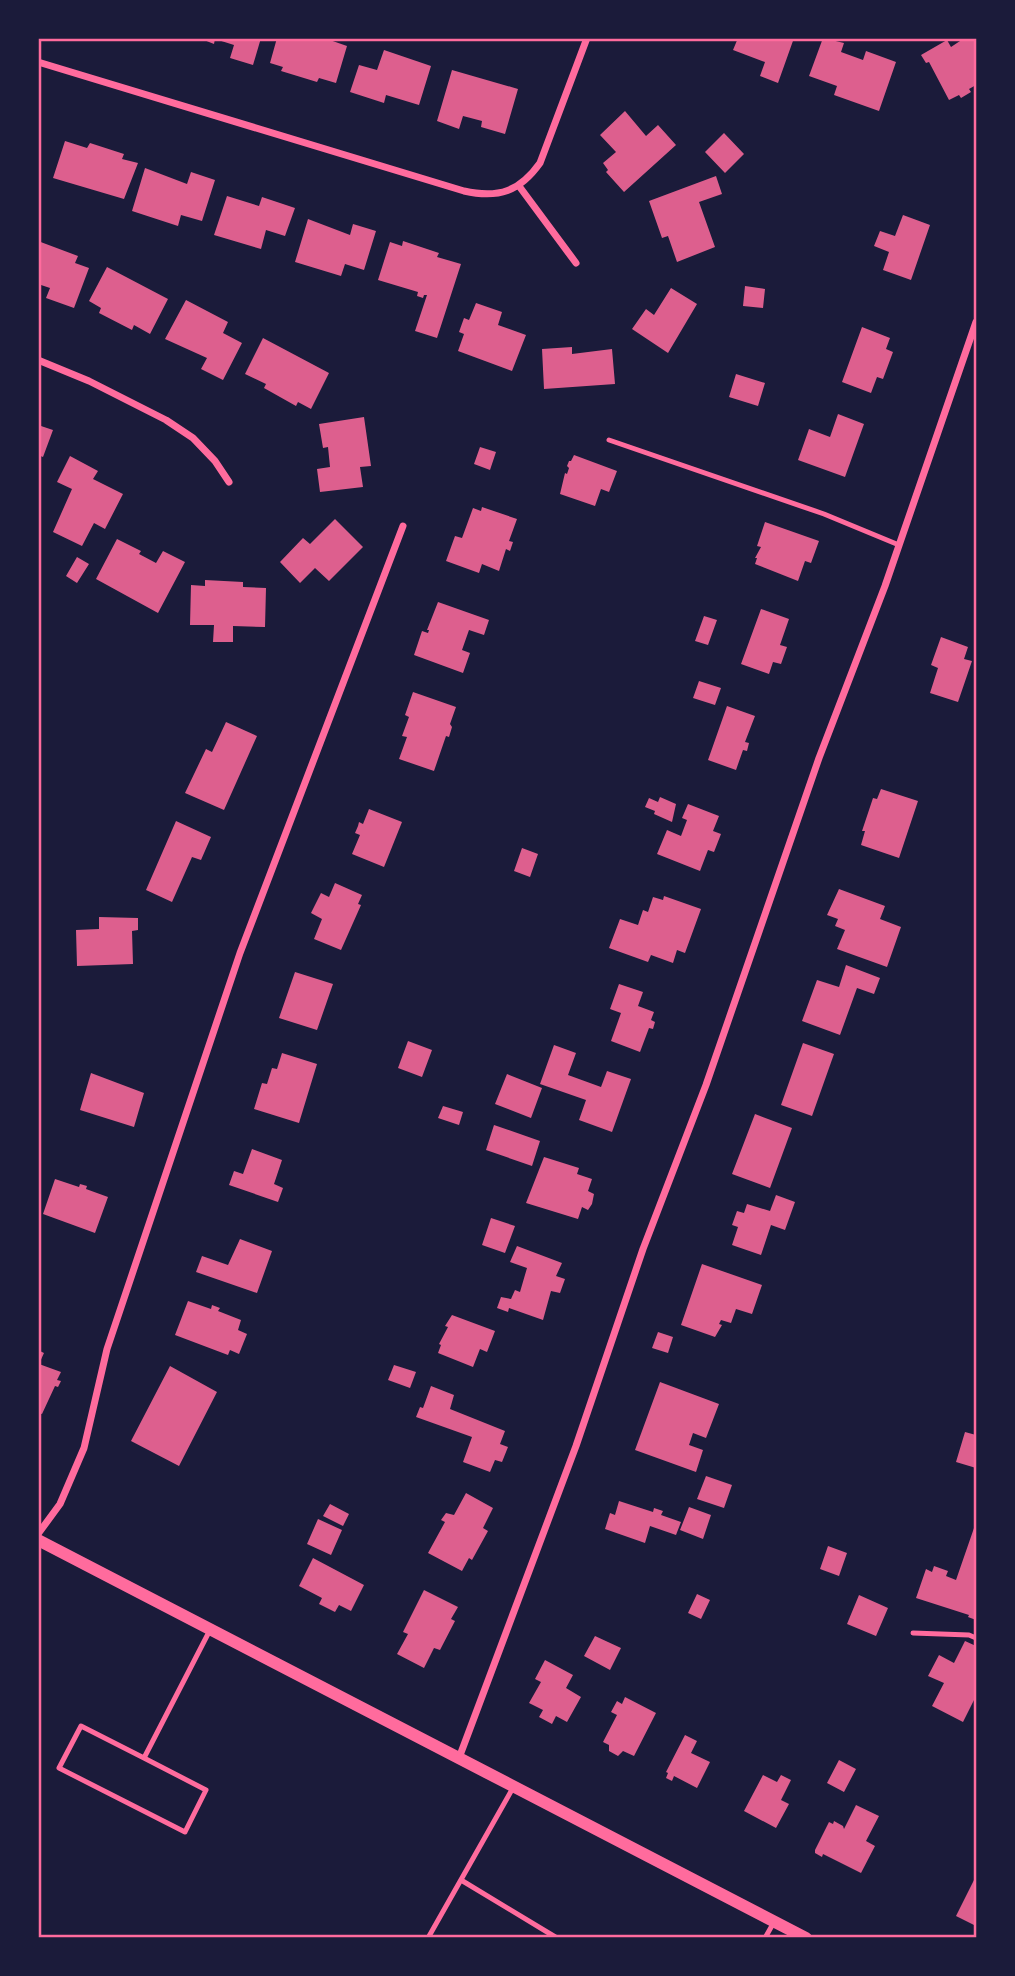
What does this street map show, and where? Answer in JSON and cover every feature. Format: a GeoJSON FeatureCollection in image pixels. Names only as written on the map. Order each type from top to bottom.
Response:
{"type":"FeatureCollection","features":[{"type":"Feature","properties":{"kind":"street"},"geometry":{"type":"LineString","coordinates":[[38,62],[479,195],[499,194],[519,186],[540,163],[587,38]]}},
{"type":"Feature","properties":{"kind":"street"},"geometry":{"type":"LineString","coordinates":[[519,186],[576,264]]}},
{"type":"Feature","properties":{"kind":"street"},"geometry":{"type":"LineString","coordinates":[[459,1758],[576,1446],[643,1249],[706,1085],[819,758],[899,545],[976,322]]}},
{"type":"Feature","properties":{"kind":"street"},"geometry":{"type":"LineString","coordinates":[[38,360],[166,420],[193,438],[215,461],[229,482]]}},
{"type":"Feature","properties":{"kind":"street"},"geometry":{"type":"LineString","coordinates":[[38,1534],[60,1504],[84,1448],[107,1349],[240,953],[402,526]]}},
{"type":"Feature","properties":{"kind":"street"},"geometry":{"type":"LineString","coordinates":[[38,1541],[806,1937]]}},
{"type":"Feature","properties":{"kind":"lane"},"geometry":{"type":"LineString","coordinates":[[609,440],[824,514],[899,545]]}},
{"type":"Feature","properties":{"kind":"lane"},"geometry":{"type":"LineString","coordinates":[[144,1758],[210,1630]]}},
{"type":"Feature","properties":{"kind":"lane"},"geometry":{"type":"LineString","coordinates":[[913,1633],[976,1637]]}},
{"type":"Feature","properties":{"kind":"lane"},"geometry":{"type":"LineString","coordinates":[[81,1726],[144,1758],[206,1790],[185,1832],[59,1768],[81,1726]]}},
{"type":"Feature","properties":{"kind":"lane"},"geometry":{"type":"LineString","coordinates":[[428,1937],[514,1786]]}},
{"type":"Feature","properties":{"kind":"lane"},"geometry":{"type":"LineString","coordinates":[[461,1880],[557,1937]]}},
{"type":"Feature","properties":{"kind":"lane"},"geometry":{"type":"LineString","coordinates":[[765,1937],[774,1922]]}},
{"type":"Feature","properties":{"kind":"building"},"geometry":{"type":"Polygon","coordinates":[[[199,38],[261,38],[253,65],[230,58],[234,45],[215,39],[214,44],[199,38]]]}},
{"type":"Feature","properties":{"kind":"building"},"geometry":{"type":"Polygon","coordinates":[[[277,38],[324,38],[347,46],[336,83],[319,78],[317,82],[281,71],[283,67],[270,63],[277,38]]]}},
{"type":"Feature","properties":{"kind":"building"},"geometry":{"type":"Polygon","coordinates":[[[738,38],[794,38],[778,83],[760,76],[765,62],[733,50],[738,38]]]}},
{"type":"Feature","properties":{"kind":"building"},"geometry":{"type":"Polygon","coordinates":[[[823,38],[844,43],[841,52],[863,60],[866,51],[896,62],[879,111],[834,95],[837,86],[809,76],[823,38]]]}},
{"type":"Feature","properties":{"kind":"building"},"geometry":{"type":"Polygon","coordinates":[[[958,38],[976,38],[976,85],[961,98],[959,95],[949,100],[929,62],[926,63],[921,55],[947,40],[951,47],[960,41],[958,38]]]}},
{"type":"Feature","properties":{"kind":"building"},"geometry":{"type":"Polygon","coordinates":[[[384,50],[431,66],[419,105],[386,95],[384,103],[350,92],[359,65],[377,70],[384,50]]]}},
{"type":"Feature","properties":{"kind":"building"},"geometry":{"type":"Polygon","coordinates":[[[452,70],[518,89],[505,134],[481,127],[482,121],[463,116],[459,129],[437,121],[452,70]]]}},
{"type":"Feature","properties":{"kind":"building"},"geometry":{"type":"Polygon","coordinates":[[[625,111],[646,136],[658,125],[676,145],[624,192],[606,172],[608,170],[603,163],[616,152],[600,135],[625,111]]]}},
{"type":"Feature","properties":{"kind":"building"},"geometry":{"type":"Polygon","coordinates":[[[724,133],[744,154],[725,173],[705,152],[724,133]]]}},
{"type":"Feature","properties":{"kind":"building"},"geometry":{"type":"Polygon","coordinates":[[[65,141],[87,148],[90,143],[124,154],[122,159],[138,163],[124,199],[53,178],[65,141]]]}},
{"type":"Feature","properties":{"kind":"building"},"geometry":{"type":"Polygon","coordinates":[[[145,168],[187,184],[191,172],[215,180],[202,221],[181,215],[178,226],[132,211],[145,168]]]}},
{"type":"Feature","properties":{"kind":"building"},"geometry":{"type":"Polygon","coordinates":[[[716,176],[722,194],[699,202],[715,247],[677,262],[668,236],[662,238],[649,201],[716,176]]]}},
{"type":"Feature","properties":{"kind":"building"},"geometry":{"type":"Polygon","coordinates":[[[227,196],[259,206],[262,197],[295,208],[285,236],[266,230],[261,249],[214,235],[227,196]]]}},
{"type":"Feature","properties":{"kind":"building"},"geometry":{"type":"Polygon","coordinates":[[[903,215],[930,225],[911,280],[883,270],[889,252],[874,246],[880,231],[895,236],[903,215]]]}},
{"type":"Feature","properties":{"kind":"building"},"geometry":{"type":"Polygon","coordinates":[[[308,219],[350,235],[353,224],[376,231],[364,270],[345,264],[341,276],[295,262],[308,219]]]}},
{"type":"Feature","properties":{"kind":"building"},"geometry":{"type":"Polygon","coordinates":[[[38,241],[78,256],[75,263],[89,268],[74,308],[46,298],[50,288],[38,284],[38,241]]]}},
{"type":"Feature","properties":{"kind":"building"},"geometry":{"type":"Polygon","coordinates":[[[403,241],[439,253],[437,257],[461,264],[437,338],[415,331],[427,295],[423,298],[417,296],[418,292],[378,280],[390,242],[402,246],[403,241]]]}},
{"type":"Feature","properties":{"kind":"building"},"geometry":{"type":"Polygon","coordinates":[[[107,267],[168,299],[150,334],[134,325],[132,330],[99,313],[101,308],[89,301],[107,267]]]}},
{"type":"Feature","properties":{"kind":"building"},"geometry":{"type":"Polygon","coordinates":[[[745,286],[765,289],[763,308],[743,306],[745,286]]]}},
{"type":"Feature","properties":{"kind":"building"},"geometry":{"type":"Polygon","coordinates":[[[671,288],[697,304],[668,353],[632,329],[646,309],[654,315],[671,288]]]}},
{"type":"Feature","properties":{"kind":"building"},"geometry":{"type":"Polygon","coordinates":[[[186,300],[228,322],[223,333],[242,343],[223,380],[201,369],[207,358],[165,339],[186,300]]]}},
{"type":"Feature","properties":{"kind":"building"},"geometry":{"type":"Polygon","coordinates":[[[476,303],[502,312],[498,325],[526,335],[512,371],[458,351],[464,334],[459,332],[464,318],[469,320],[476,303]]]}},
{"type":"Feature","properties":{"kind":"building"},"geometry":{"type":"Polygon","coordinates":[[[862,327],[890,338],[886,349],[893,352],[883,379],[877,377],[871,393],[842,382],[862,327]]]}},
{"type":"Feature","properties":{"kind":"building"},"geometry":{"type":"Polygon","coordinates":[[[263,338],[329,373],[311,409],[298,402],[296,406],[264,388],[266,384],[245,374],[263,338]]]}},
{"type":"Feature","properties":{"kind":"building"},"geometry":{"type":"Polygon","coordinates":[[[572,347],[572,354],[612,349],[615,384],[544,389],[542,349],[572,347]]]}},
{"type":"Feature","properties":{"kind":"building"},"geometry":{"type":"Polygon","coordinates":[[[736,374],[765,383],[758,406],[729,397],[736,374]]]}},
{"type":"Feature","properties":{"kind":"building"},"geometry":{"type":"Polygon","coordinates":[[[838,414],[864,424],[845,477],[798,460],[809,429],[830,437],[838,414]]]}},
{"type":"Feature","properties":{"kind":"building"},"geometry":{"type":"Polygon","coordinates":[[[364,417],[371,466],[360,467],[363,487],[320,492],[317,469],[330,467],[328,447],[323,448],[319,424],[364,417]]]}},
{"type":"Feature","properties":{"kind":"building"},"geometry":{"type":"Polygon","coordinates":[[[38,425],[53,430],[43,457],[38,455],[38,425]]]}},
{"type":"Feature","properties":{"kind":"building"},"geometry":{"type":"Polygon","coordinates":[[[480,447],[496,452],[490,470],[474,464],[480,447]]]}},
{"type":"Feature","properties":{"kind":"building"},"geometry":{"type":"Polygon","coordinates":[[[574,455],[617,471],[609,492],[601,489],[595,506],[560,494],[565,473],[567,474],[569,468],[567,466],[574,455]]]}},
{"type":"Feature","properties":{"kind":"building"},"geometry":{"type":"Polygon","coordinates":[[[70,456],[98,471],[93,479],[123,494],[105,529],[94,523],[82,546],[53,532],[72,489],[57,482],[70,456]]]}},
{"type":"Feature","properties":{"kind":"building"},"geometry":{"type":"Polygon","coordinates":[[[482,507],[517,519],[509,541],[513,542],[510,551],[506,549],[499,571],[482,564],[479,573],[446,561],[455,536],[462,538],[473,508],[481,511],[482,507]]]}},
{"type":"Feature","properties":{"kind":"building"},"geometry":{"type":"Polygon","coordinates":[[[335,519],[363,547],[329,581],[315,568],[300,583],[280,562],[303,538],[310,544],[335,519]]]}},
{"type":"Feature","properties":{"kind":"building"},"geometry":{"type":"Polygon","coordinates":[[[765,522],[819,541],[811,563],[805,561],[798,581],[755,564],[761,547],[757,546],[765,522]]]}},
{"type":"Feature","properties":{"kind":"building"},"geometry":{"type":"Polygon","coordinates":[[[117,539],[141,551],[139,554],[156,563],[163,551],[185,562],[158,613],[96,579],[117,539]]]}},
{"type":"Feature","properties":{"kind":"building"},"geometry":{"type":"Polygon","coordinates":[[[77,557],[89,564],[77,583],[66,576],[77,557]]]}},
{"type":"Feature","properties":{"kind":"building"},"geometry":{"type":"Polygon","coordinates":[[[205,580],[243,582],[243,587],[266,588],[265,627],[233,626],[233,642],[213,642],[214,625],[190,625],[191,585],[205,586],[205,580]]]}},
{"type":"Feature","properties":{"kind":"building"},"geometry":{"type":"Polygon","coordinates":[[[438,602],[489,620],[484,635],[469,630],[462,650],[470,653],[463,673],[414,655],[422,631],[428,633],[438,602]]]}},
{"type":"Feature","properties":{"kind":"building"},"geometry":{"type":"Polygon","coordinates":[[[761,609],[789,619],[780,645],[787,647],[781,664],[773,662],[769,674],[741,664],[761,609]]]}},
{"type":"Feature","properties":{"kind":"building"},"geometry":{"type":"Polygon","coordinates":[[[704,616],[717,620],[708,645],[695,641],[704,616]]]}},
{"type":"Feature","properties":{"kind":"building"},"geometry":{"type":"Polygon","coordinates":[[[941,637],[968,647],[964,659],[972,661],[958,702],[930,693],[938,668],[931,665],[941,637]]]}},
{"type":"Feature","properties":{"kind":"building"},"geometry":{"type":"Polygon","coordinates":[[[699,681],[721,688],[715,705],[693,698],[699,681]]]}},
{"type":"Feature","properties":{"kind":"building"},"geometry":{"type":"Polygon","coordinates":[[[413,692],[456,707],[449,737],[446,736],[434,771],[399,759],[407,737],[402,736],[409,717],[405,715],[413,692]]]}},
{"type":"Feature","properties":{"kind":"building"},"geometry":{"type":"Polygon","coordinates":[[[727,706],[755,716],[745,742],[749,743],[747,751],[743,750],[736,770],[708,760],[727,706]]]}},
{"type":"Feature","properties":{"kind":"building"},"geometry":{"type":"Polygon","coordinates":[[[226,722],[257,736],[224,810],[185,793],[206,749],[212,752],[226,722]]]}},
{"type":"Feature","properties":{"kind":"building"},"geometry":{"type":"Polygon","coordinates":[[[881,789],[918,801],[899,858],[861,845],[865,831],[862,831],[873,798],[877,799],[881,789]]]}},
{"type":"Feature","properties":{"kind":"building"},"geometry":{"type":"Polygon","coordinates":[[[660,797],[676,804],[672,822],[645,807],[649,798],[658,802],[660,797]]]}},
{"type":"Feature","properties":{"kind":"building"},"geometry":{"type":"Polygon","coordinates":[[[688,804],[719,816],[713,831],[721,834],[714,852],[708,850],[700,871],[657,854],[667,830],[681,836],[687,820],[682,818],[688,804]]]}},
{"type":"Feature","properties":{"kind":"building"},"geometry":{"type":"Polygon","coordinates":[[[369,809],[402,822],[384,867],[352,854],[360,835],[355,833],[359,822],[363,824],[369,809]]]}},
{"type":"Feature","properties":{"kind":"building"},"geometry":{"type":"Polygon","coordinates":[[[176,821],[211,837],[201,860],[192,857],[172,902],[146,890],[176,821]]]}},
{"type":"Feature","properties":{"kind":"building"},"geometry":{"type":"Polygon","coordinates":[[[522,848],[538,854],[530,877],[514,871],[522,848]]]}},
{"type":"Feature","properties":{"kind":"building"},"geometry":{"type":"Polygon","coordinates":[[[335,883],[362,895],[358,904],[361,905],[341,950],[314,939],[322,919],[311,913],[321,893],[329,897],[335,883]]]}},
{"type":"Feature","properties":{"kind":"building"},"geometry":{"type":"Polygon","coordinates":[[[839,889],[885,906],[880,919],[901,927],[887,967],[837,949],[845,930],[835,926],[838,919],[827,915],[839,889]]]}},
{"type":"Feature","properties":{"kind":"building"},"geometry":{"type":"Polygon","coordinates":[[[664,896],[701,909],[685,953],[677,950],[673,963],[651,955],[648,962],[609,948],[620,919],[638,925],[643,910],[648,912],[653,897],[663,900],[664,896]]]}},
{"type":"Feature","properties":{"kind":"building"},"geometry":{"type":"Polygon","coordinates":[[[99,917],[138,918],[138,930],[132,931],[133,964],[77,966],[76,930],[99,929],[99,917]]]}},
{"type":"Feature","properties":{"kind":"building"},"geometry":{"type":"Polygon","coordinates":[[[846,965],[880,978],[874,994],[857,988],[840,1035],[802,1021],[817,980],[839,987],[846,965]]]}},
{"type":"Feature","properties":{"kind":"building"},"geometry":{"type":"Polygon","coordinates":[[[295,972],[333,984],[317,1030],[279,1018],[295,972]]]}},
{"type":"Feature","properties":{"kind":"building"},"geometry":{"type":"Polygon","coordinates":[[[619,984],[643,992],[638,1006],[654,1012],[651,1020],[655,1022],[653,1029],[649,1028],[640,1052],[611,1041],[621,1013],[610,1009],[619,984]]]}},
{"type":"Feature","properties":{"kind":"building"},"geometry":{"type":"Polygon","coordinates":[[[408,1041],[432,1050],[422,1077],[398,1068],[408,1041]]]}},
{"type":"Feature","properties":{"kind":"building"},"geometry":{"type":"Polygon","coordinates":[[[803,1043],[834,1054],[812,1116],[781,1105],[803,1043]]]}},
{"type":"Feature","properties":{"kind":"building"},"geometry":{"type":"Polygon","coordinates":[[[554,1045],[576,1053],[568,1075],[601,1087],[607,1071],[631,1079],[612,1132],[579,1120],[586,1100],[540,1084],[554,1045]]]}},
{"type":"Feature","properties":{"kind":"building"},"geometry":{"type":"Polygon","coordinates":[[[282,1053],[317,1064],[299,1123],[254,1109],[262,1083],[267,1084],[272,1068],[277,1069],[282,1053]]]}},
{"type":"Feature","properties":{"kind":"building"},"geometry":{"type":"Polygon","coordinates":[[[91,1073],[144,1093],[134,1127],[80,1110],[91,1073]]]}},
{"type":"Feature","properties":{"kind":"building"},"geometry":{"type":"Polygon","coordinates":[[[507,1074],[542,1088],[531,1118],[495,1104],[507,1074]]]}},
{"type":"Feature","properties":{"kind":"building"},"geometry":{"type":"Polygon","coordinates":[[[443,1106],[463,1112],[459,1125],[438,1118],[443,1106]]]}},
{"type":"Feature","properties":{"kind":"building"},"geometry":{"type":"Polygon","coordinates":[[[755,1114],[792,1128],[770,1188],[732,1174],[755,1114]]]}},
{"type":"Feature","properties":{"kind":"building"},"geometry":{"type":"Polygon","coordinates":[[[494,1125],[540,1141],[532,1166],[486,1150],[494,1125]]]}},
{"type":"Feature","properties":{"kind":"building"},"geometry":{"type":"Polygon","coordinates":[[[252,1149],[282,1160],[274,1184],[283,1188],[278,1202],[229,1185],[234,1171],[243,1174],[252,1149]]]}},
{"type":"Feature","properties":{"kind":"building"},"geometry":{"type":"Polygon","coordinates":[[[544,1157],[579,1168],[577,1174],[592,1179],[588,1191],[594,1194],[592,1204],[588,1210],[582,1207],[578,1219],[526,1203],[544,1157]]]}},
{"type":"Feature","properties":{"kind":"building"},"geometry":{"type":"Polygon","coordinates":[[[55,1179],[79,1187],[80,1184],[87,1186],[86,1189],[108,1197],[95,1233],[43,1214],[55,1179]]]}},
{"type":"Feature","properties":{"kind":"building"},"geometry":{"type":"Polygon","coordinates":[[[776,1195],[795,1202],[785,1230],[771,1225],[761,1255],[732,1245],[738,1227],[732,1225],[737,1211],[744,1213],[747,1204],[770,1211],[776,1195]]]}},
{"type":"Feature","properties":{"kind":"building"},"geometry":{"type":"Polygon","coordinates":[[[491,1218],[515,1226],[505,1253],[482,1245],[491,1218]]]}},
{"type":"Feature","properties":{"kind":"building"},"geometry":{"type":"Polygon","coordinates":[[[240,1239],[272,1251],[257,1293],[196,1272],[202,1256],[228,1265],[240,1239]]]}},
{"type":"Feature","properties":{"kind":"building"},"geometry":{"type":"Polygon","coordinates":[[[517,1246],[562,1263],[556,1276],[565,1279],[560,1293],[551,1291],[543,1320],[509,1308],[508,1312],[497,1308],[501,1297],[511,1299],[515,1290],[520,1292],[527,1268],[510,1262],[517,1246]]]}},
{"type":"Feature","properties":{"kind":"building"},"geometry":{"type":"Polygon","coordinates":[[[702,1264],[762,1285],[752,1314],[736,1309],[731,1323],[721,1320],[719,1324],[722,1325],[715,1337],[681,1325],[702,1264]]]}},
{"type":"Feature","properties":{"kind":"building"},"geometry":{"type":"Polygon","coordinates":[[[188,1301],[211,1309],[212,1305],[220,1308],[218,1311],[241,1320],[238,1330],[247,1334],[239,1354],[230,1350],[228,1355],[175,1335],[188,1301]]]}},
{"type":"Feature","properties":{"kind":"building"},"geometry":{"type":"Polygon","coordinates":[[[452,1315],[495,1331],[487,1352],[480,1349],[473,1367],[438,1353],[439,1344],[448,1327],[445,1326],[452,1315]]]}},
{"type":"Feature","properties":{"kind":"building"},"geometry":{"type":"Polygon","coordinates":[[[658,1332],[673,1337],[668,1353],[652,1348],[658,1332]]]}},
{"type":"Feature","properties":{"kind":"building"},"geometry":{"type":"Polygon","coordinates":[[[38,1350],[44,1353],[39,1364],[61,1372],[57,1380],[61,1381],[58,1387],[55,1386],[42,1414],[38,1413],[38,1350]]]}},
{"type":"Feature","properties":{"kind":"building"},"geometry":{"type":"Polygon","coordinates":[[[394,1365],[416,1372],[410,1388],[388,1380],[394,1365]]]}},
{"type":"Feature","properties":{"kind":"building"},"geometry":{"type":"Polygon","coordinates":[[[170,1366],[217,1392],[179,1466],[131,1441],[170,1366]]]}},
{"type":"Feature","properties":{"kind":"building"},"geometry":{"type":"Polygon","coordinates":[[[660,1382],[719,1404],[706,1438],[693,1433],[689,1445],[703,1450],[696,1472],[635,1450],[660,1382]]]}},
{"type":"Feature","properties":{"kind":"building"},"geometry":{"type":"Polygon","coordinates":[[[431,1386],[454,1395],[450,1409],[505,1431],[500,1444],[508,1447],[502,1462],[495,1460],[490,1472],[463,1462],[472,1437],[416,1417],[420,1407],[423,1408],[431,1386]]]}},
{"type":"Feature","properties":{"kind":"building"},"geometry":{"type":"Polygon","coordinates":[[[965,1432],[976,1435],[976,1468],[956,1462],[965,1432]]]}},
{"type":"Feature","properties":{"kind":"building"},"geometry":{"type":"Polygon","coordinates":[[[706,1476],[732,1485],[724,1508],[697,1499],[706,1476]]]}},
{"type":"Feature","properties":{"kind":"building"},"geometry":{"type":"Polygon","coordinates":[[[466,1493],[493,1508],[483,1528],[488,1531],[472,1560],[469,1558],[462,1571],[428,1553],[445,1522],[441,1520],[446,1513],[454,1515],[466,1493]]]}},
{"type":"Feature","properties":{"kind":"building"},"geometry":{"type":"Polygon","coordinates":[[[619,1501],[653,1512],[654,1508],[663,1511],[661,1515],[681,1522],[676,1535],[650,1526],[645,1543],[605,1529],[610,1513],[615,1515],[619,1501]]]}},
{"type":"Feature","properties":{"kind":"building"},"geometry":{"type":"Polygon","coordinates":[[[330,1504],[349,1514],[343,1526],[323,1516],[330,1504]]]}},
{"type":"Feature","properties":{"kind":"building"},"geometry":{"type":"Polygon","coordinates":[[[689,1507],[711,1515],[703,1539],[680,1530],[689,1507]]]}},
{"type":"Feature","properties":{"kind":"building"},"geometry":{"type":"Polygon","coordinates":[[[318,1519],[342,1530],[331,1555],[307,1544],[318,1519]]]}},
{"type":"Feature","properties":{"kind":"building"},"geometry":{"type":"Polygon","coordinates":[[[974,1528],[976,1620],[968,1617],[969,1615],[916,1598],[926,1569],[932,1572],[934,1566],[948,1571],[946,1576],[956,1580],[974,1528]]]}},
{"type":"Feature","properties":{"kind":"building"},"geometry":{"type":"Polygon","coordinates":[[[828,1546],[847,1553],[839,1576],[820,1569],[828,1546]]]}},
{"type":"Feature","properties":{"kind":"building"},"geometry":{"type":"Polygon","coordinates":[[[313,1558],[364,1585],[351,1611],[339,1605],[335,1612],[319,1604],[322,1598],[299,1586],[313,1558]]]}},
{"type":"Feature","properties":{"kind":"building"},"geometry":{"type":"Polygon","coordinates":[[[424,1590],[458,1607],[451,1619],[455,1621],[440,1650],[434,1648],[424,1668],[397,1654],[408,1634],[403,1632],[424,1590]]]}},
{"type":"Feature","properties":{"kind":"building"},"geometry":{"type":"Polygon","coordinates":[[[697,1594],[710,1600],[701,1619],[688,1613],[697,1594]]]}},
{"type":"Feature","properties":{"kind":"building"},"geometry":{"type":"Polygon","coordinates":[[[859,1595],[888,1608],[876,1636],[847,1624],[859,1595]]]}},
{"type":"Feature","properties":{"kind":"building"},"geometry":{"type":"Polygon","coordinates":[[[595,1636],[621,1648],[610,1670],[584,1656],[595,1636]]]}},
{"type":"Feature","properties":{"kind":"building"},"geometry":{"type":"Polygon","coordinates":[[[965,1641],[976,1646],[976,1696],[963,1722],[932,1706],[944,1683],[928,1676],[939,1655],[954,1663],[965,1641]]]}},
{"type":"Feature","properties":{"kind":"building"},"geometry":{"type":"Polygon","coordinates":[[[545,1660],[573,1675],[566,1688],[581,1697],[567,1722],[556,1716],[552,1724],[539,1717],[543,1710],[529,1703],[541,1682],[535,1679],[545,1660]]]}},
{"type":"Feature","properties":{"kind":"building"},"geometry":{"type":"Polygon","coordinates":[[[625,1697],[656,1713],[634,1756],[623,1751],[618,1756],[609,1751],[609,1745],[603,1742],[617,1715],[611,1712],[617,1701],[622,1704],[625,1697]]]}},
{"type":"Feature","properties":{"kind":"building"},"geometry":{"type":"Polygon","coordinates":[[[685,1735],[697,1741],[691,1753],[710,1762],[697,1788],[674,1776],[672,1781],[666,1778],[666,1772],[685,1735]]]}},
{"type":"Feature","properties":{"kind":"building"},"geometry":{"type":"Polygon","coordinates":[[[839,1760],[856,1769],[844,1792],[827,1783],[839,1760]]]}},
{"type":"Feature","properties":{"kind":"building"},"geometry":{"type":"Polygon","coordinates":[[[763,1775],[777,1782],[781,1775],[791,1780],[781,1800],[789,1804],[776,1828],[744,1811],[763,1775]]]}},
{"type":"Feature","properties":{"kind":"building"},"geometry":{"type":"Polygon","coordinates":[[[856,1805],[879,1816],[866,1841],[875,1846],[861,1873],[823,1854],[822,1857],[815,1853],[829,1822],[833,1824],[834,1821],[844,1829],[856,1805]]]}},
{"type":"Feature","properties":{"kind":"building"},"geometry":{"type":"Polygon","coordinates":[[[976,1876],[976,1926],[956,1916],[976,1876]]]}}]}
